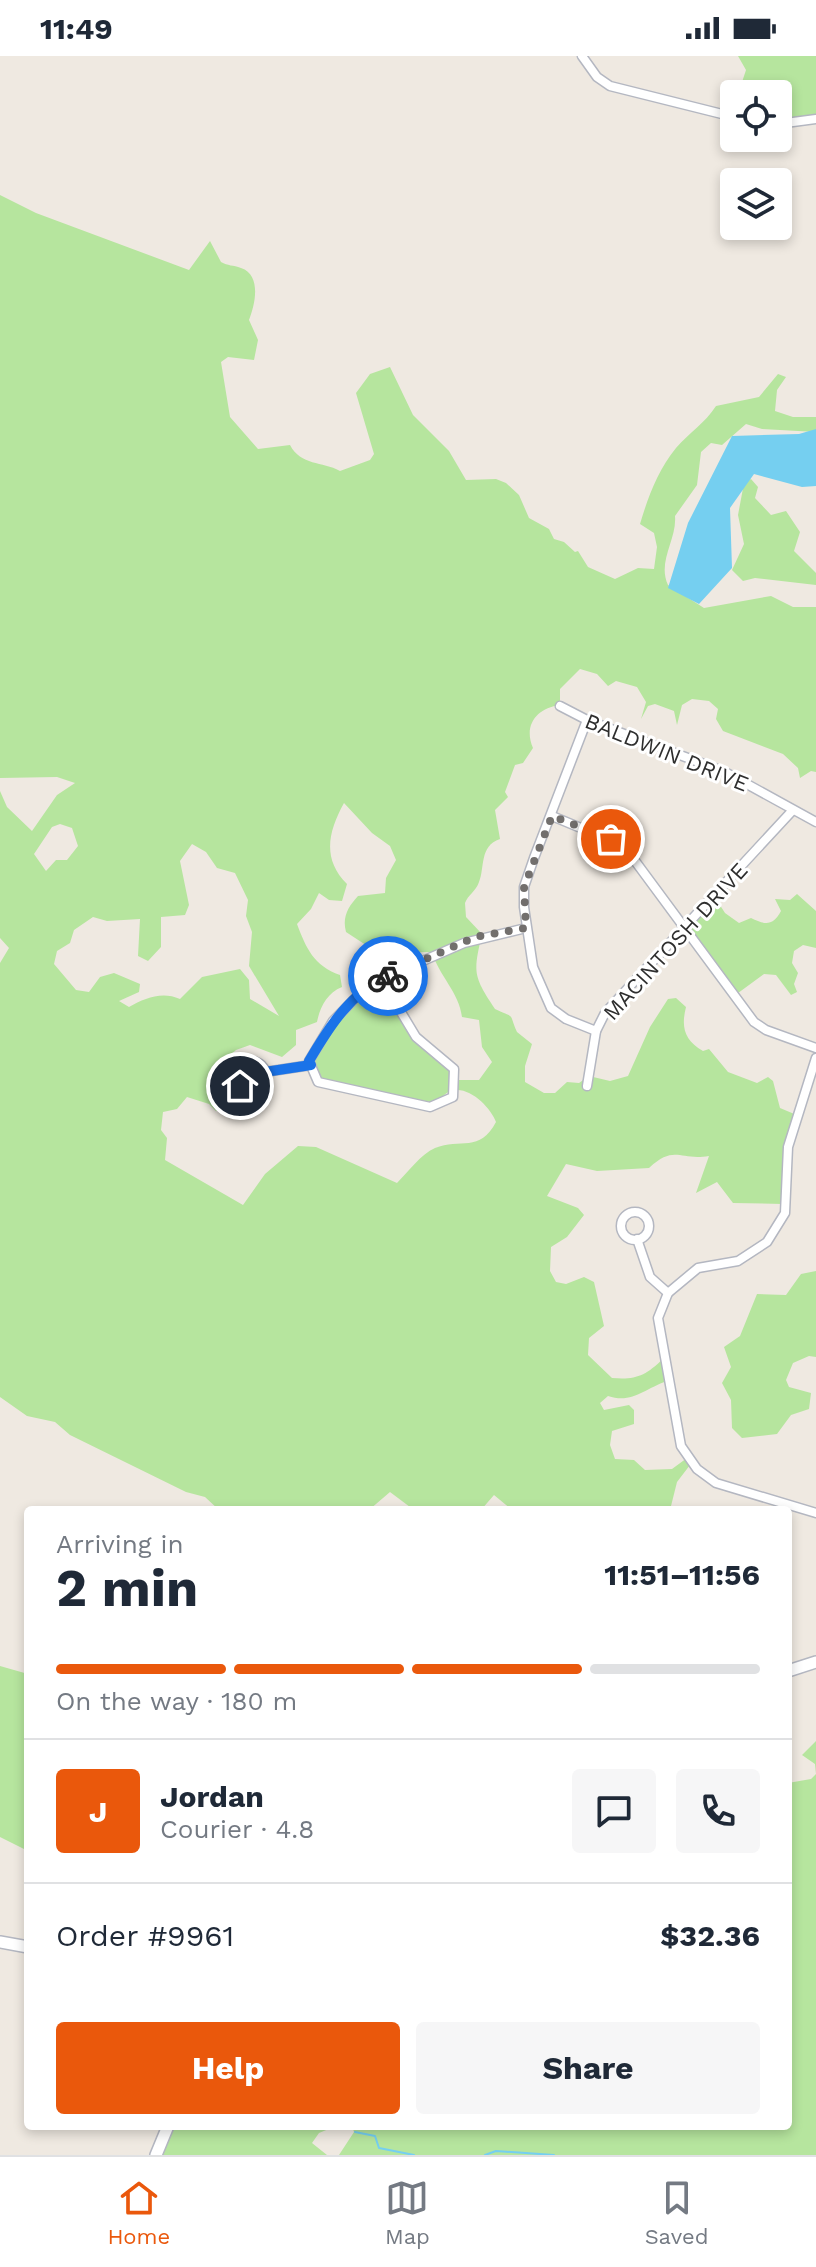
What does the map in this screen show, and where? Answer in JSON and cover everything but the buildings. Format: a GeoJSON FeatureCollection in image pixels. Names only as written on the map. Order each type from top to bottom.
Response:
{"type":"FeatureCollection","features":[{"type":"Feature","properties":{"kind":"street"},"geometry":{"type":"LineString","coordinates":[[582,56],[597,77],[610,86],[720,114]]}},
{"type":"Feature","properties":{"kind":"street"},"geometry":{"type":"LineString","coordinates":[[792,122],[816,119]]}},
{"type":"Feature","properties":{"kind":"street","name":"BALDWIN DRIVE"},"geometry":{"type":"LineString","coordinates":[[560,706],[587,720],[725,772],[816,822]]}},
{"type":"Feature","properties":{"kind":"street"},"geometry":{"type":"LineString","coordinates":[[587,720],[524,887],[526,928],[533,967],[551,1008],[566,1019],[596,1031]]}},
{"type":"Feature","properties":{"kind":"street","name":"MACINTOSH DRIVE"},"geometry":{"type":"LineString","coordinates":[[587,1086],[596,1031],[605,1013],[792,811]]}},
{"type":"Feature","properties":{"kind":"street"},"geometry":{"type":"LineString","coordinates":[[552,816],[624,846],[754,1022],[766,1030],[816,1048]]}},
{"type":"Feature","properties":{"kind":"street"},"geometry":{"type":"LineString","coordinates":[[381,979],[416,1037],[454,1069],[453,1097],[430,1107],[318,1082],[309,1061],[333,1021],[370,983],[475,937],[526,928]]}},
{"type":"Feature","properties":{"kind":"street"},"geometry":{"type":"LineString","coordinates":[[816,1058],[788,1147],[785,1213],[767,1242],[738,1261],[698,1268],[668,1293],[658,1318],[681,1446],[697,1469],[716,1483],[816,1513]]}},
{"type":"Feature","properties":{"kind":"street"},"geometry":{"type":"LineString","coordinates":[[265,1072],[311,1065]]}},
{"type":"Feature","properties":{"kind":"street"},"geometry":{"type":"LineString","coordinates":[[637,1239],[650,1277],[668,1293]]}},
{"type":"Feature","properties":{"kind":"street"},"geometry":{"type":"LineString","coordinates":[[792,1670],[816,1662]]}},
{"type":"Feature","properties":{"kind":"street"},"geometry":{"type":"LineString","coordinates":[[0,1942],[24,1946]]}},
{"type":"Feature","properties":{"kind":"street"},"geometry":{"type":"LineString","coordinates":[[156,2155],[166,2130]]}},
{"type":"Feature","properties":{"kind":"green space"},"geometry":{"type":"Polygon","coordinates":[[[738,56],[816,56],[816,118],[792,121],[792,80],[743,80],[746,70],[738,56]]]}},
{"type":"Feature","properties":{"kind":"green space"},"geometry":{"type":"Polygon","coordinates":[[[0,195],[36,213],[189,270],[210,241],[221,262],[248,272],[255,291],[249,320],[258,340],[254,360],[228,357],[221,362],[230,417],[258,449],[290,445],[300,457],[340,471],[370,460],[374,454],[356,393],[370,374],[390,367],[413,415],[449,451],[466,480],[496,479],[506,483],[519,495],[529,518],[549,529],[554,539],[578,551],[588,567],[615,579],[638,568],[654,569],[657,547],[654,533],[640,524],[654,484],[676,448],[716,406],[759,397],[778,374],[786,377],[777,390],[775,411],[793,417],[816,417],[816,432],[762,429],[746,424],[722,445],[711,443],[701,452],[697,485],[675,516],[665,576],[668,585],[704,608],[771,596],[793,607],[816,607],[816,772],[811,771],[800,778],[798,768],[783,754],[723,731],[716,719],[718,709],[709,701],[692,699],[682,705],[677,725],[674,711],[655,704],[648,706],[641,719],[646,702],[637,687],[616,681],[608,686],[597,674],[580,669],[560,689],[560,705],[539,714],[531,725],[533,748],[523,763],[515,765],[505,792],[508,797],[495,810],[500,839],[493,842],[486,852],[479,882],[465,903],[466,917],[482,934],[476,966],[482,989],[495,1009],[511,1017],[517,1032],[532,1044],[525,1066],[525,1082],[544,1093],[555,1093],[567,1082],[579,1083],[589,1076],[610,1081],[628,1076],[650,1027],[668,999],[676,998],[686,1007],[684,1027],[692,1042],[703,1051],[709,1049],[728,1072],[757,1083],[768,1077],[773,1081],[780,1108],[799,1116],[787,1157],[783,1204],[733,1203],[717,1182],[696,1193],[709,1156],[672,1155],[649,1168],[597,1171],[566,1164],[547,1196],[578,1208],[584,1215],[567,1237],[551,1247],[550,1271],[556,1282],[566,1284],[584,1277],[594,1282],[604,1326],[589,1338],[588,1355],[612,1378],[640,1376],[663,1359],[667,1381],[631,1397],[608,1396],[600,1403],[604,1410],[629,1405],[634,1410],[634,1424],[612,1431],[610,1445],[615,1459],[634,1460],[645,1470],[672,1469],[687,1458],[690,1465],[677,1482],[671,1506],[507,1506],[494,1495],[484,1506],[409,1506],[390,1492],[374,1506],[215,1506],[205,1497],[186,1492],[70,1435],[55,1422],[27,1416],[0,1397],[0,963],[9,948],[0,938],[0,791],[7,807],[32,831],[57,795],[75,783],[57,777],[0,778],[0,195]],[[344,803],[334,824],[330,845],[334,865],[347,884],[342,901],[329,900],[319,893],[311,909],[297,924],[312,955],[324,967],[340,975],[342,987],[325,1001],[317,1022],[296,1030],[296,1045],[282,1057],[250,1045],[236,1050],[218,1066],[217,1094],[245,1109],[216,1111],[209,1104],[187,1097],[177,1109],[163,1112],[161,1130],[167,1138],[165,1160],[243,1205],[265,1174],[298,1146],[316,1147],[397,1183],[430,1151],[444,1145],[469,1143],[483,1138],[496,1122],[484,1104],[465,1091],[449,1092],[436,1103],[327,1083],[312,1067],[320,1042],[339,1018],[385,980],[417,1037],[444,1057],[454,1080],[479,1080],[492,1062],[482,1047],[479,1020],[462,1017],[457,1000],[432,952],[378,953],[346,932],[345,917],[351,904],[358,896],[385,893],[386,878],[396,860],[390,846],[372,833],[344,803]],[[60,824],[52,827],[34,854],[46,871],[56,860],[67,860],[78,846],[72,828],[60,824]],[[192,844],[180,861],[189,905],[185,915],[161,917],[161,947],[148,961],[138,956],[140,919],[107,921],[93,917],[74,930],[70,943],[57,951],[54,964],[76,990],[89,992],[100,977],[114,973],[140,984],[139,992],[119,1001],[129,1007],[154,997],[180,999],[202,977],[240,969],[249,980],[250,999],[279,1016],[249,966],[252,932],[246,916],[248,900],[235,873],[217,868],[206,852],[192,844]]]}},
{"type":"Feature","properties":{"kind":"green space"},"geometry":{"type":"Polygon","coordinates":[[[751,479],[758,487],[755,498],[771,515],[786,511],[800,532],[794,551],[816,573],[816,585],[755,578],[743,581],[732,570],[744,544],[738,515],[744,483],[751,479]]]}},
{"type":"Feature","properties":{"kind":"green space"},"geometry":{"type":"Polygon","coordinates":[[[797,894],[816,911],[816,948],[803,945],[794,951],[792,963],[798,973],[794,984],[797,992],[791,995],[776,975],[764,974],[734,996],[686,924],[714,896],[725,913],[739,923],[751,918],[768,923],[781,911],[775,899],[790,900],[797,894]]]}},
{"type":"Feature","properties":{"kind":"green space"},"geometry":{"type":"Polygon","coordinates":[[[816,1271],[816,1357],[809,1356],[793,1363],[786,1380],[789,1387],[811,1393],[809,1409],[791,1415],[777,1434],[742,1438],[732,1428],[731,1400],[722,1383],[731,1367],[724,1347],[740,1336],[757,1294],[786,1295],[801,1274],[816,1271]]]}},
{"type":"Feature","properties":{"kind":"green space"},"geometry":{"type":"Polygon","coordinates":[[[0,1666],[24,1673],[24,1849],[0,1837],[0,1666]]]}},
{"type":"Feature","properties":{"kind":"green space"},"geometry":{"type":"Polygon","coordinates":[[[816,1741],[816,1774],[815,1764],[802,1755],[816,1741]]]}},
{"type":"Feature","properties":{"kind":"green space"},"geometry":{"type":"Polygon","coordinates":[[[816,1774],[816,2155],[339,2155],[353,2130],[792,2130],[792,1782],[811,1779],[816,1774]]]}},
{"type":"Feature","properties":{"kind":"green space"},"geometry":{"type":"Polygon","coordinates":[[[165,2130],[326,2130],[319,2133],[312,2143],[327,2155],[155,2155],[165,2130]]]}},
{"type":"Feature","properties":{"kind":"water"},"geometry":{"type":"Polygon","coordinates":[[[816,429],[816,486],[802,487],[754,474],[730,508],[732,568],[699,604],[668,588],[688,523],[732,436],[799,434],[816,429]]]}},
{"type":"Feature","properties":{"kind":"waterway"},"geometry":{"type":"LineString","coordinates":[[355,2132],[375,2136],[379,2148],[414,2155]]}},
{"type":"Feature","properties":{"kind":"waterway"},"geometry":{"type":"LineString","coordinates":[[485,2155],[496,2151],[554,2155]]}},
{"type":"Feature","properties":{"kind":"way so far"},"geometry":{"type":"LineString","coordinates":[[388,976],[475,937],[526,928],[524,887],[552,816],[611,839]]}},
{"type":"Feature","properties":{"kind":"route"},"geometry":{"type":"LineString","coordinates":[[240,1086],[249,1091],[259,1089],[265,1081],[265,1072],[311,1065],[309,1061],[333,1021],[370,983],[388,976]]}}]}
